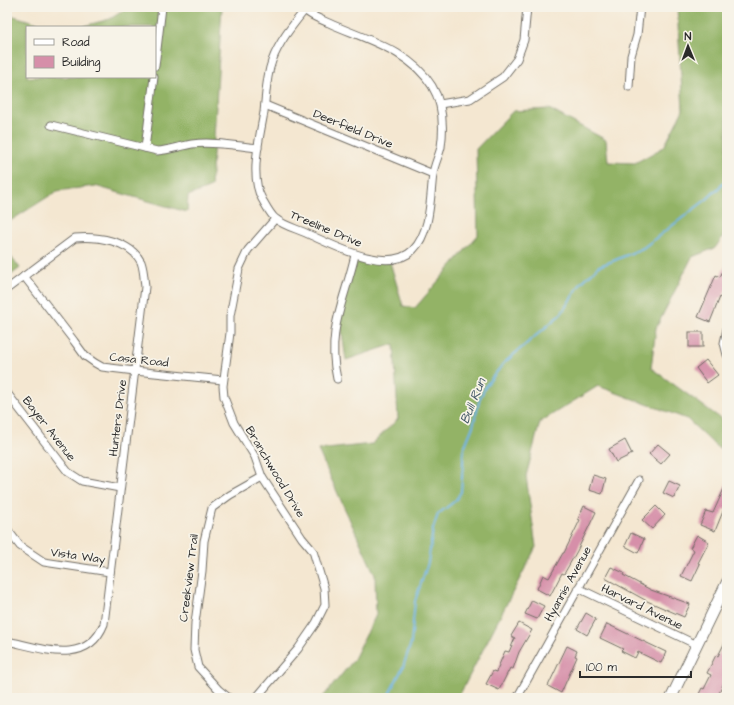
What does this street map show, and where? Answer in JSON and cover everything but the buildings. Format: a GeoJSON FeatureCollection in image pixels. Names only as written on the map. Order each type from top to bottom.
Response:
{"type":"FeatureCollection","features":[{"type":"Feature","properties":{"kind":"main road"},"geometry":{"type":"LineString","coordinates":[[671,698],[727,582]]}},
{"type":"Feature","properties":{"kind":"street"},"geometry":{"type":"LineString","coordinates":[[156,58],[162,7]]}},
{"type":"Feature","properties":{"kind":"street"},"geometry":{"type":"LineString","coordinates":[[440,104],[470,99],[504,77],[517,59],[524,40],[527,7]]}},
{"type":"Feature","properties":{"kind":"street"},"geometry":{"type":"LineString","coordinates":[[629,87],[631,56],[637,35],[640,7]]}},
{"type":"Feature","properties":{"kind":"street","name":"Treeline Drive"},"geometry":{"type":"LineString","coordinates":[[303,9],[393,51],[412,64],[422,72],[433,87],[440,104],[443,125],[441,148],[433,174],[426,221],[421,240],[411,252],[402,257],[374,259],[355,255],[275,219],[261,198],[256,171],[265,105],[265,90],[272,61],[279,46],[303,9]]}},
{"type":"Feature","properties":{"kind":"street"},"geometry":{"type":"LineString","coordinates":[[145,148],[154,78]]}},
{"type":"Feature","properties":{"kind":"street","name":"Deerfield Drive"},"geometry":{"type":"LineString","coordinates":[[265,105],[433,174]]}},
{"type":"Feature","properties":{"kind":"street"},"geometry":{"type":"LineString","coordinates":[[51,125],[158,151],[202,144],[258,148]]}},
{"type":"Feature","properties":{"kind":"street","name":"Branchwood Drive"},"geometry":{"type":"LineString","coordinates":[[256,698],[298,649],[316,623],[325,606],[324,588],[313,551],[302,538],[262,478],[254,457],[228,411],[224,397],[223,380],[230,333],[230,316],[239,269],[248,250],[275,219]]}},
{"type":"Feature","properties":{"kind":"street","name":"Hunters Drive"},"geometry":{"type":"LineString","coordinates":[[7,289],[75,238],[87,237],[106,240],[124,246],[135,254],[141,262],[143,270],[144,287],[135,371],[104,624],[100,634],[93,642],[76,651],[53,651],[7,641]]}},
{"type":"Feature","properties":{"kind":"street"},"geometry":{"type":"LineString","coordinates":[[337,379],[334,364],[334,334],[341,299],[350,275],[355,255]]}},
{"type":"Feature","properties":{"kind":"street","name":"Casa Road"},"geometry":{"type":"LineString","coordinates":[[24,276],[85,356],[102,367],[223,380]]}},
{"type":"Feature","properties":{"kind":"street"},"geometry":{"type":"LineString","coordinates":[[727,329],[724,342],[727,355]]}},
{"type":"Feature","properties":{"kind":"street","name":"Bayer Avenue"},"geometry":{"type":"LineString","coordinates":[[7,393],[68,472],[82,481],[120,488]]}},
{"type":"Feature","properties":{"kind":"street","name":"Creekview Trail"},"geometry":{"type":"LineString","coordinates":[[229,698],[219,690],[198,667],[194,650],[195,623],[202,571],[204,541],[212,508],[230,495],[262,478]]}},
{"type":"Feature","properties":{"kind":"street","name":"Hyannis Avenue"},"geometry":{"type":"LineString","coordinates":[[518,698],[639,480]]}},
{"type":"Feature","properties":{"kind":"street","name":"Vista Way"},"geometry":{"type":"LineString","coordinates":[[7,529],[20,546],[44,562],[110,572]]}},
{"type":"Feature","properties":{"kind":"street","name":"Harvard Avenue"},"geometry":{"type":"LineString","coordinates":[[578,588],[697,645]]}},
{"type":"Feature","properties":{"kind":"green space"},"geometry":{"type":"Polygon","coordinates":[[[129,7],[222,7],[211,187],[188,196],[187,212],[95,186],[57,191],[7,223],[7,14],[48,26],[26,26],[26,78],[156,78],[156,26],[84,26],[110,19],[129,7]]]}},
{"type":"Feature","properties":{"kind":"green space"},"geometry":{"type":"Polygon","coordinates":[[[677,7],[727,7],[727,231],[715,248],[692,257],[656,328],[651,368],[727,423],[719,449],[687,419],[598,386],[540,422],[526,476],[536,547],[458,698],[322,698],[353,661],[376,615],[375,575],[318,450],[372,444],[398,419],[394,344],[346,360],[338,305],[356,258],[390,262],[403,306],[415,308],[478,235],[476,149],[513,111],[549,109],[606,140],[608,162],[635,163],[664,147],[683,110],[677,7]]]}},
{"type":"Feature","properties":{"kind":"green space"},"geometry":{"type":"Polygon","coordinates":[[[7,252],[20,268],[7,278],[7,252]]]}},
{"type":"Feature","properties":{"kind":"waterway","name":"Bull Run"},"geometry":{"type":"LineString","coordinates":[[387,698],[403,667],[411,643],[415,601],[428,563],[433,529],[438,514],[455,501],[461,492],[464,448],[473,426],[480,398],[487,384],[504,363],[561,314],[581,283],[599,266],[643,248],[707,199],[727,180]]}}]}
